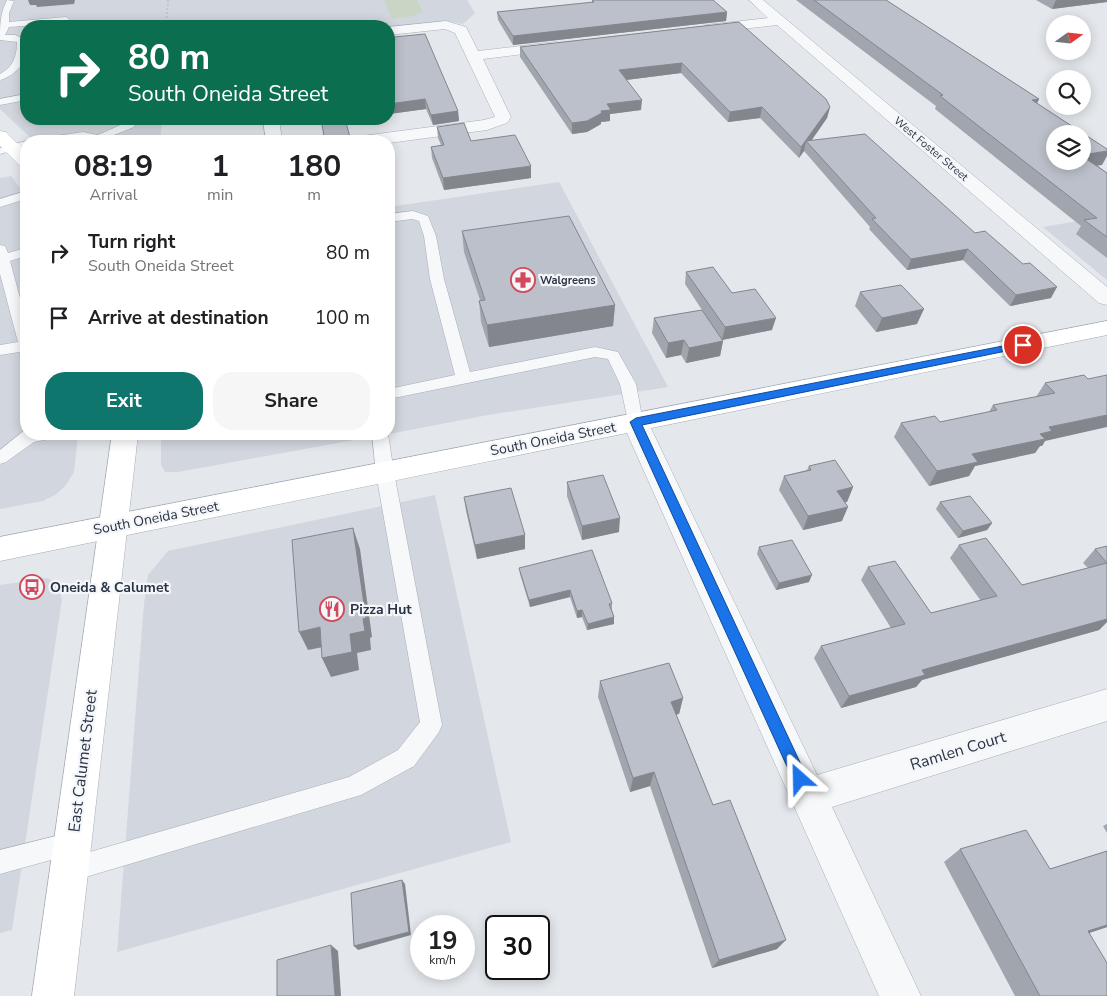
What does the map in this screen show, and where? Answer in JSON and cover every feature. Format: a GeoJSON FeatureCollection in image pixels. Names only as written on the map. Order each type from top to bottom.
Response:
{"type":"FeatureCollection","features":[{"type":"Feature","properties":{"kind":"main road"},"geometry":{"type":"LineString","coordinates":[[9,144],[20,156]]}},
{"type":"Feature","properties":{"kind":"main road","name":"South Oneida Street"},"geometry":{"type":"LineString","coordinates":[[0,550],[1107,328]]}},
{"type":"Feature","properties":{"kind":"main road","name":"East Calumet Street"},"geometry":{"type":"LineString","coordinates":[[53,996],[124,440]]}},
{"type":"Feature","properties":{"kind":"street","name":"West Foster Street"},"geometry":{"type":"LineString","coordinates":[[755,0],[1107,298]]}},
{"type":"Feature","properties":{"kind":"street"},"geometry":{"type":"LineString","coordinates":[[693,31],[779,21]]}},
{"type":"Feature","properties":{"kind":"street"},"geometry":{"type":"LineString","coordinates":[[395,31],[453,26],[461,30],[502,112],[501,120],[487,125],[395,137]]}},
{"type":"Feature","properties":{"kind":"street"},"geometry":{"type":"LineString","coordinates":[[474,56],[565,45]]}},
{"type":"Feature","properties":{"kind":"street"},"geometry":{"type":"LineString","coordinates":[[636,422],[900,996]]}},
{"type":"Feature","properties":{"kind":"street","name":"Ramlen Court"},"geometry":{"type":"LineString","coordinates":[[808,796],[1107,705]]}},
{"type":"Feature","properties":{"kind":"lane"},"geometry":{"type":"LineString","coordinates":[[6,25],[3,15],[10,1]]}},
{"type":"Feature","properties":{"kind":"lane"},"geometry":{"type":"LineString","coordinates":[[6,25],[20,24]]}},
{"type":"Feature","properties":{"kind":"lane"},"geometry":{"type":"LineString","coordinates":[[6,25],[0,36],[20,40]]}},
{"type":"Feature","properties":{"kind":"lane"},"geometry":{"type":"LineString","coordinates":[[0,77],[15,68],[20,56]]}},
{"type":"Feature","properties":{"kind":"lane"},"geometry":{"type":"LineString","coordinates":[[0,102],[20,98]]}},
{"type":"Feature","properties":{"kind":"lane"},"geometry":{"type":"LineString","coordinates":[[106,135],[130,125]]}},
{"type":"Feature","properties":{"kind":"lane"},"geometry":{"type":"LineString","coordinates":[[0,203],[20,197]]}},
{"type":"Feature","properties":{"kind":"lane"},"geometry":{"type":"LineString","coordinates":[[395,217],[413,215],[424,219],[430,236],[437,279],[464,378]]}},
{"type":"Feature","properties":{"kind":"lane"},"geometry":{"type":"LineString","coordinates":[[20,252],[1,254],[20,320]]}},
{"type":"Feature","properties":{"kind":"lane"},"geometry":{"type":"LineString","coordinates":[[0,350],[20,340]]}},
{"type":"Feature","properties":{"kind":"lane"},"geometry":{"type":"LineString","coordinates":[[395,393],[594,352],[613,355],[628,384],[636,422]]}},
{"type":"Feature","properties":{"kind":"lane"},"geometry":{"type":"LineString","coordinates":[[0,458],[23,440]]}},
{"type":"Feature","properties":{"kind":"lane"},"geometry":{"type":"LineString","coordinates":[[0,862],[71,857],[354,787],[406,758],[431,725],[381,440]]}},
{"type":"Feature","properties":{"kind":"path"},"geometry":{"type":"LineString","coordinates":[[166,20],[168,0]]}},
{"type":"Feature","properties":{"kind":"shaded area"},"geometry":{"type":"Polygon","coordinates":[[[0,0],[467,0],[475,13],[463,24],[448,21],[395,26],[395,20],[20,20],[20,125],[161,125],[161,135],[28,135],[0,109],[0,0]]]}},
{"type":"Feature","properties":{"kind":"shaded area"},"geometry":{"type":"Polygon","coordinates":[[[11,176],[20,188],[20,440],[77,440],[74,472],[66,485],[55,495],[43,501],[0,509],[0,178],[11,176]]]}},
{"type":"Feature","properties":{"kind":"shaded area"},"geometry":{"type":"Polygon","coordinates":[[[559,182],[668,387],[488,415],[395,433],[395,206],[559,182]]]}},
{"type":"Feature","properties":{"kind":"shaded area"},"geometry":{"type":"Polygon","coordinates":[[[1107,216],[1107,280],[1043,227],[1107,216]]]}},
{"type":"Feature","properties":{"kind":"shaded area"},"geometry":{"type":"Polygon","coordinates":[[[161,440],[354,440],[178,472],[165,472],[161,465],[161,440]]]}},
{"type":"Feature","properties":{"kind":"shaded area"},"geometry":{"type":"Polygon","coordinates":[[[435,495],[511,842],[117,952],[144,604],[148,575],[168,551],[435,495]]]}},
{"type":"Feature","properties":{"kind":"shaded area"},"geometry":{"type":"Polygon","coordinates":[[[47,578],[57,583],[62,599],[12,930],[0,933],[0,585],[47,578]]]}},
{"type":"Feature","properties":{"kind":"green space"},"geometry":{"type":"Polygon","coordinates":[[[384,0],[417,0],[422,12],[413,16],[392,19],[384,0]]]}},
{"type":"Feature","properties":{"kind":"building"},"geometry":{"type":"Polygon","coordinates":[[[592,0],[713,0],[727,12],[513,36],[497,12],[594,2],[592,0]]]}},
{"type":"Feature","properties":{"kind":"building"},"geometry":{"type":"Polygon","coordinates":[[[814,0],[886,0],[1039,99],[1032,100],[1046,109],[1046,115],[1055,115],[1070,125],[1046,125],[1046,170],[1091,170],[1091,162],[1107,173],[1107,237],[1084,220],[1097,218],[940,96],[943,95],[814,0]]]}},
{"type":"Feature","properties":{"kind":"building"},"geometry":{"type":"Polygon","coordinates":[[[739,22],[826,99],[830,107],[801,147],[762,107],[730,112],[682,63],[619,70],[642,100],[607,104],[611,110],[601,111],[602,113],[587,121],[572,123],[520,47],[739,22]]]}},
{"type":"Feature","properties":{"kind":"building"},"geometry":{"type":"Polygon","coordinates":[[[425,34],[458,111],[431,115],[425,99],[395,103],[395,37],[425,34]]]}},
{"type":"Feature","properties":{"kind":"building"},"geometry":{"type":"Polygon","coordinates":[[[464,123],[471,141],[515,135],[531,166],[443,178],[431,147],[444,145],[437,127],[464,123]]]}},
{"type":"Feature","properties":{"kind":"building"},"geometry":{"type":"Polygon","coordinates":[[[322,125],[347,125],[349,135],[324,135],[322,125]]]}},
{"type":"Feature","properties":{"kind":"building"},"geometry":{"type":"Polygon","coordinates":[[[865,134],[975,233],[985,231],[1023,264],[1030,263],[1057,287],[1016,295],[968,249],[911,259],[872,219],[876,218],[806,141],[865,134]]]}},
{"type":"Feature","properties":{"kind":"building"},"geometry":{"type":"Polygon","coordinates":[[[1091,139],[1107,149],[1107,151],[1091,154],[1091,139]]]}},
{"type":"Feature","properties":{"kind":"building","name":"Walgreens"},"geometry":{"type":"Polygon","coordinates":[[[569,216],[615,305],[487,325],[479,301],[485,300],[462,231],[569,216]]]}},
{"type":"Feature","properties":{"kind":"building"},"geometry":{"type":"Polygon","coordinates":[[[713,267],[732,293],[755,289],[776,318],[725,327],[686,272],[713,267]]]}},
{"type":"Feature","properties":{"kind":"building"},"geometry":{"type":"Polygon","coordinates":[[[901,285],[924,309],[882,318],[860,292],[901,285]]]}},
{"type":"Feature","properties":{"kind":"building"},"geometry":{"type":"Polygon","coordinates":[[[702,310],[723,341],[689,348],[684,340],[668,343],[654,318],[702,310]]]}},
{"type":"Feature","properties":{"kind":"building"},"geometry":{"type":"Polygon","coordinates":[[[1084,375],[1088,379],[1107,375],[1107,415],[1049,427],[1052,431],[1040,434],[1045,439],[972,454],[978,462],[937,471],[901,423],[935,416],[940,422],[997,410],[993,405],[1055,393],[1045,383],[1084,375]]]}},
{"type":"Feature","properties":{"kind":"building"},"geometry":{"type":"Polygon","coordinates":[[[835,460],[853,487],[837,491],[848,507],[808,516],[784,476],[811,470],[809,466],[835,460]]]}},
{"type":"Feature","properties":{"kind":"building"},"geometry":{"type":"Polygon","coordinates":[[[603,475],[620,518],[582,526],[567,482],[603,475]]]}},
{"type":"Feature","properties":{"kind":"building"},"geometry":{"type":"Polygon","coordinates":[[[511,488],[525,535],[475,545],[464,497],[511,488]]]}},
{"type":"Feature","properties":{"kind":"building"},"geometry":{"type":"Polygon","coordinates":[[[970,496],[992,523],[963,531],[940,502],[970,496]]]}},
{"type":"Feature","properties":{"kind":"building","name":"Pizza Hut"},"geometry":{"type":"Polygon","coordinates":[[[353,528],[366,618],[363,619],[365,631],[350,634],[352,652],[322,658],[320,627],[299,632],[292,540],[353,528]]]}},
{"type":"Feature","properties":{"kind":"building"},"geometry":{"type":"Polygon","coordinates":[[[986,538],[1022,585],[1107,563],[1107,619],[922,670],[925,675],[849,696],[821,646],[905,624],[868,567],[895,561],[931,613],[997,596],[959,545],[986,538]]]}},
{"type":"Feature","properties":{"kind":"building"},"geometry":{"type":"Polygon","coordinates":[[[792,540],[812,575],[779,583],[759,547],[792,540]]]}},
{"type":"Feature","properties":{"kind":"building"},"geometry":{"type":"Polygon","coordinates":[[[1107,546],[1107,563],[1095,549],[1107,546]]]}},
{"type":"Feature","properties":{"kind":"building"},"geometry":{"type":"Polygon","coordinates":[[[592,550],[612,603],[609,604],[614,617],[588,624],[582,610],[577,611],[570,590],[529,600],[519,568],[592,550]]]}},
{"type":"Feature","properties":{"kind":"building"},"geometry":{"type":"Polygon","coordinates":[[[669,663],[683,698],[671,702],[713,805],[730,800],[786,940],[719,960],[654,772],[633,778],[600,681],[669,663]]]}},
{"type":"Feature","properties":{"kind":"building"},"geometry":{"type":"Polygon","coordinates":[[[1026,830],[1050,869],[1107,851],[1107,925],[1088,931],[1107,963],[1107,996],[1040,996],[960,849],[1026,830]]]}},
{"type":"Feature","properties":{"kind":"building"},"geometry":{"type":"Polygon","coordinates":[[[402,880],[409,932],[354,946],[351,893],[402,880]]]}},
{"type":"Feature","properties":{"kind":"building"},"geometry":{"type":"Polygon","coordinates":[[[331,945],[335,996],[277,996],[277,960],[331,945]]]}},
{"type":"Feature","properties":{"kind":"place","name":"Walgreens"},"geometry":{"type":"Point","coordinates":[523,280]}},
{"type":"Feature","properties":{"kind":"place","name":"Oneida & Calumet"},"geometry":{"type":"Point","coordinates":[32,587]}},
{"type":"Feature","properties":{"kind":"place","name":"Pizza Hut"},"geometry":{"type":"Point","coordinates":[332,609]}},
{"type":"Feature","properties":{"kind":"route"},"geometry":{"type":"LineString","coordinates":[[800,779],[636,422],[1023,345]]}}]}
